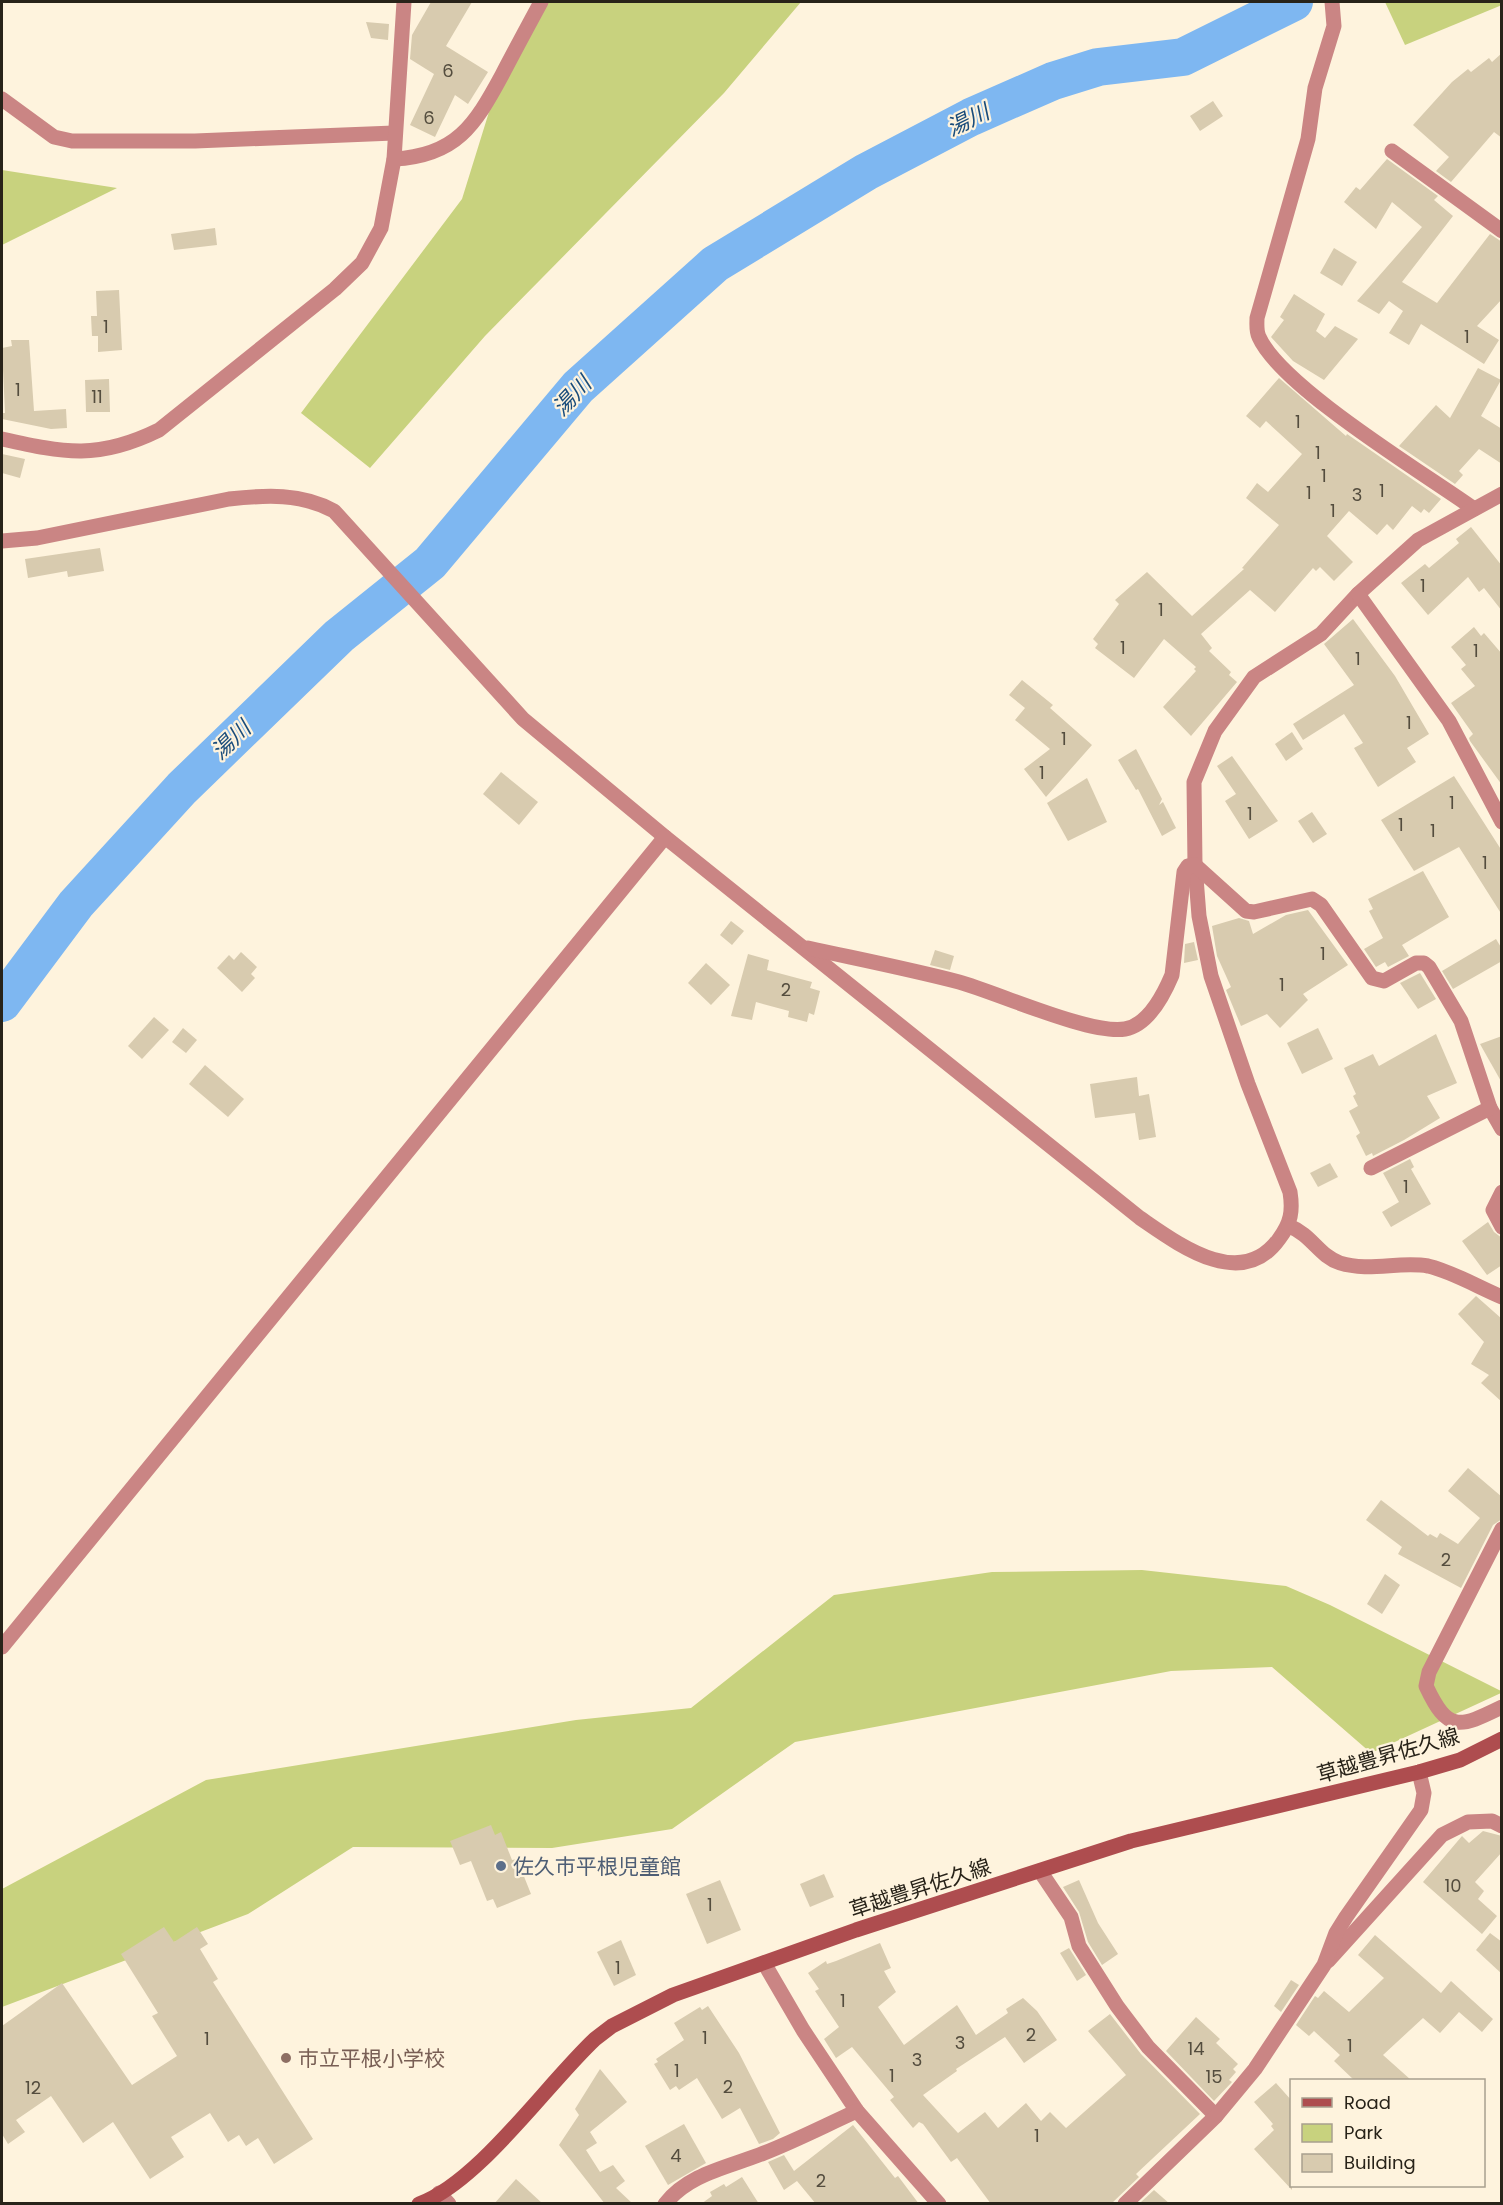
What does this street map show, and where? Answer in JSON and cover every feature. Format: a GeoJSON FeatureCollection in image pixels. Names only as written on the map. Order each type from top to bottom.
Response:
{"type":"FeatureCollection","features":[{"type":"Feature","properties":{"kind":"main road","name":"草越豊昇佐久線"},"geometry":{"type":"LineString","coordinates":[[419,2204],[444,2198],[576,2057],[612,2026],[673,1995],[1131,1841],[1419,1772],[1460,1760],[1502,1739]]}},
{"type":"Feature","properties":{"kind":"street"},"geometry":{"type":"LineString","coordinates":[[2,439],[57,449],[94,452],[125,446],[159,430],[335,289],[362,262],[381,228],[394,159],[404,2]]}},
{"type":"Feature","properties":{"kind":"street"},"geometry":{"type":"LineString","coordinates":[[394,159],[417,158],[434,153],[453,142],[471,126],[485,106],[541,2]]}},
{"type":"Feature","properties":{"kind":"street"},"geometry":{"type":"LineString","coordinates":[[1333,7],[1334,26],[1315,87],[1308,139],[1257,318],[1259,337],[1270,353],[1312,394],[1474,509]]}},
{"type":"Feature","properties":{"kind":"street"},"geometry":{"type":"LineString","coordinates":[[2,99],[54,137],[72,141],[195,141],[394,133]]}},
{"type":"Feature","properties":{"kind":"street"},"geometry":{"type":"LineString","coordinates":[[1392,152],[1502,231]]}},
{"type":"Feature","properties":{"kind":"street"},"geometry":{"type":"LineString","coordinates":[[2,541],[37,538],[259,496],[297,497],[321,504],[334,511],[523,719],[665,837],[1140,1218],[1187,1249],[1213,1260],[1233,1263],[1252,1260],[1276,1244],[1292,1216],[1290,1192],[1248,1084],[1211,976],[1199,916],[1195,866],[1194,782],[1222,719],[1254,677],[1321,634],[1358,594],[1418,540],[1502,494]]}},
{"type":"Feature","properties":{"kind":"street"},"geometry":{"type":"LineString","coordinates":[[1358,594],[1449,721],[1502,822]]}},
{"type":"Feature","properties":{"kind":"street"},"geometry":{"type":"LineString","coordinates":[[2,1647],[665,837]]}},
{"type":"Feature","properties":{"kind":"street"},"geometry":{"type":"LineString","coordinates":[[802,947],[960,983],[1100,1028],[1125,1029],[1145,1017],[1166,990],[1172,975],[1184,872],[1188,866],[1195,866],[1246,911],[1254,912],[1312,899],[1321,905],[1372,978],[1384,981],[1416,963],[1424,963],[1429,967],[1461,1020],[1490,1108],[1502,1129]]}},
{"type":"Feature","properties":{"kind":"street"},"geometry":{"type":"LineString","coordinates":[[1371,1168],[1490,1108]]}},
{"type":"Feature","properties":{"kind":"street"},"geometry":{"type":"LineString","coordinates":[[1502,1192],[1493,1210],[1502,1227]]}},
{"type":"Feature","properties":{"kind":"street"},"geometry":{"type":"LineString","coordinates":[[1288,1226],[1302,1231],[1322,1253],[1337,1262],[1354,1266],[1428,1266],[1502,1297]]}},
{"type":"Feature","properties":{"kind":"street"},"geometry":{"type":"LineString","coordinates":[[1502,1529],[1429,1672],[1426,1686],[1444,1716],[1456,1724],[1473,1721],[1502,1707]]}},
{"type":"Feature","properties":{"kind":"street"},"geometry":{"type":"LineString","coordinates":[[1324,1965],[1336,1933],[1346,1917],[1422,1810],[1424,1793],[1419,1772]]}},
{"type":"Feature","properties":{"kind":"street"},"geometry":{"type":"LineString","coordinates":[[1125,2204],[1216,2116],[1267,2054],[1324,1965],[1442,1835],[1468,1822],[1481,1820],[1492,1821],[1502,1826]]}},
{"type":"Feature","properties":{"kind":"street"},"geometry":{"type":"LineString","coordinates":[[1040,1871],[1071,1917],[1080,1946],[1117,2006],[1148,2047],[1216,2116]]}},
{"type":"Feature","properties":{"kind":"street"},"geometry":{"type":"LineString","coordinates":[[764,1963],[803,2030],[857,2111],[939,2204]]}},
{"type":"Feature","properties":{"kind":"street"},"geometry":{"type":"LineString","coordinates":[[666,2204],[680,2187],[695,2178],[765,2153],[857,2111]]}},
{"type":"Feature","properties":{"kind":"green space"},"geometry":{"type":"Polygon","coordinates":[[[544,2],[801,2],[724,93],[485,336],[370,468],[301,413],[462,199],[502,70],[544,2]]]}},
{"type":"Feature","properties":{"kind":"green space"},"geometry":{"type":"Polygon","coordinates":[[[1385,2],[1501,2],[1502,5],[1405,45],[1385,2]]]}},
{"type":"Feature","properties":{"kind":"green space"},"geometry":{"type":"Polygon","coordinates":[[[2,170],[117,188],[2,245],[2,170]]]}},
{"type":"Feature","properties":{"kind":"green space"},"geometry":{"type":"Polygon","coordinates":[[[1142,1570],[1286,1586],[1330,1605],[1501,1693],[1371,1753],[1272,1667],[1171,1671],[795,1742],[672,1829],[552,1848],[353,1847],[248,1914],[2,2007],[2,1889],[206,1780],[576,1720],[691,1708],[834,1595],[992,1572],[1142,1570]]]}},
{"type":"Feature","properties":{"kind":"building"},"geometry":{"type":"Polygon","coordinates":[[[431,2],[472,2],[446,46],[488,72],[468,104],[455,95],[435,137],[410,125],[434,74],[410,59],[412,35],[431,2]]]}},
{"type":"Feature","properties":{"kind":"building"},"geometry":{"type":"Polygon","coordinates":[[[366,22],[389,24],[388,40],[371,38],[366,22]]]}},
{"type":"Feature","properties":{"kind":"building"},"geometry":{"type":"Polygon","coordinates":[[[1502,53],[1502,138],[1494,132],[1451,182],[1436,171],[1449,157],[1413,125],[1452,82],[1468,69],[1471,72],[1489,58],[1492,62],[1502,53]]]}},
{"type":"Feature","properties":{"kind":"building"},"geometry":{"type":"Polygon","coordinates":[[[1213,101],[1223,116],[1200,131],[1190,116],[1213,101]]]}},
{"type":"Feature","properties":{"kind":"building"},"geometry":{"type":"Polygon","coordinates":[[[1387,159],[1438,196],[1434,200],[1453,216],[1402,282],[1437,303],[1490,234],[1502,242],[1502,299],[1477,326],[1499,340],[1484,364],[1421,324],[1409,345],[1389,333],[1403,311],[1389,301],[1379,314],[1357,301],[1422,227],[1392,202],[1376,229],[1344,202],[1356,187],[1360,190],[1387,159]]]}},
{"type":"Feature","properties":{"kind":"building"},"geometry":{"type":"Polygon","coordinates":[[[215,228],[217,245],[174,250],[171,234],[215,228]]]}},
{"type":"Feature","properties":{"kind":"building"},"geometry":{"type":"Polygon","coordinates":[[[1334,248],[1357,262],[1342,286],[1320,273],[1334,248]]]}},
{"type":"Feature","properties":{"kind":"building"},"geometry":{"type":"Polygon","coordinates":[[[119,290],[122,350],[98,352],[98,336],[92,336],[91,316],[97,316],[96,291],[119,290]]]}},
{"type":"Feature","properties":{"kind":"building"},"geometry":{"type":"Polygon","coordinates":[[[1294,294],[1325,314],[1316,331],[1325,338],[1335,326],[1358,339],[1324,380],[1293,361],[1271,337],[1284,320],[1280,317],[1294,294]]]}},
{"type":"Feature","properties":{"kind":"building"},"geometry":{"type":"Polygon","coordinates":[[[11,340],[29,340],[34,411],[66,409],[67,428],[51,429],[2,419],[2,413],[5,413],[2,348],[12,346],[11,340]]]}},
{"type":"Feature","properties":{"kind":"building"},"geometry":{"type":"Polygon","coordinates":[[[1478,368],[1501,380],[1481,416],[1502,429],[1502,464],[1479,449],[1459,471],[1463,475],[1455,484],[1399,446],[1436,405],[1450,418],[1478,368]]]}},
{"type":"Feature","properties":{"kind":"building"},"geometry":{"type":"Polygon","coordinates":[[[1279,378],[1346,436],[1347,434],[1441,499],[1429,513],[1424,509],[1421,513],[1412,506],[1393,530],[1387,524],[1377,535],[1349,511],[1327,536],[1353,562],[1334,581],[1320,567],[1316,571],[1313,568],[1275,612],[1250,590],[1201,634],[1212,648],[1209,651],[1231,672],[1229,675],[1237,682],[1191,736],[1163,707],[1196,671],[1194,669],[1196,667],[1164,639],[1134,678],[1095,648],[1098,644],[1093,639],[1119,604],[1115,600],[1147,572],[1192,616],[1244,569],[1242,568],[1279,525],[1246,498],[1257,483],[1268,492],[1302,454],[1266,421],[1260,428],[1246,416],[1279,378]]]}},
{"type":"Feature","properties":{"kind":"building"},"geometry":{"type":"Polygon","coordinates":[[[109,379],[110,412],[86,412],[85,380],[109,379]]]}},
{"type":"Feature","properties":{"kind":"building"},"geometry":{"type":"Polygon","coordinates":[[[2,454],[25,459],[20,478],[2,473],[2,454]]]}},
{"type":"Feature","properties":{"kind":"building"},"geometry":{"type":"Polygon","coordinates":[[[1471,527],[1502,566],[1502,611],[1484,588],[1479,592],[1468,577],[1428,615],[1401,583],[1425,564],[1429,568],[1459,543],[1456,539],[1471,527]]]}},
{"type":"Feature","properties":{"kind":"building"},"geometry":{"type":"Polygon","coordinates":[[[100,548],[104,571],[68,577],[67,571],[28,578],[25,559],[100,548]]]}},
{"type":"Feature","properties":{"kind":"building"},"geometry":{"type":"Polygon","coordinates":[[[1353,619],[1395,676],[1429,734],[1407,748],[1416,762],[1378,787],[1354,748],[1363,743],[1344,714],[1303,740],[1293,724],[1354,685],[1324,644],[1353,619]]]}},
{"type":"Feature","properties":{"kind":"building"},"geometry":{"type":"Polygon","coordinates":[[[1474,627],[1481,636],[1484,633],[1502,654],[1502,785],[1470,741],[1469,738],[1473,734],[1451,703],[1475,686],[1461,669],[1466,665],[1451,647],[1474,627]]]}},
{"type":"Feature","properties":{"kind":"building"},"geometry":{"type":"Polygon","coordinates":[[[1022,680],[1053,705],[1050,708],[1092,745],[1046,797],[1024,769],[1050,749],[1015,720],[1025,708],[1009,695],[1022,680]]]}},
{"type":"Feature","properties":{"kind":"building"},"geometry":{"type":"Polygon","coordinates":[[[1292,732],[1303,749],[1286,761],[1275,744],[1292,732]]]}},
{"type":"Feature","properties":{"kind":"building"},"geometry":{"type":"Polygon","coordinates":[[[1136,749],[1162,799],[1159,805],[1163,802],[1176,828],[1162,836],[1138,789],[1136,790],[1118,760],[1136,749]]]}},
{"type":"Feature","properties":{"kind":"building"},"geometry":{"type":"Polygon","coordinates":[[[1232,756],[1278,821],[1249,839],[1225,801],[1236,794],[1217,766],[1232,756]]]}},
{"type":"Feature","properties":{"kind":"building"},"geometry":{"type":"Polygon","coordinates":[[[501,772],[538,802],[519,825],[483,794],[501,772]]]}},
{"type":"Feature","properties":{"kind":"building"},"geometry":{"type":"Polygon","coordinates":[[[1454,776],[1502,851],[1502,915],[1459,847],[1414,871],[1381,820],[1454,776]]]}},
{"type":"Feature","properties":{"kind":"building"},"geometry":{"type":"Polygon","coordinates":[[[1087,778],[1107,822],[1068,841],[1047,803],[1087,778]]]}},
{"type":"Feature","properties":{"kind":"building"},"geometry":{"type":"Polygon","coordinates":[[[1312,812],[1327,834],[1313,843],[1298,821],[1312,812]]]}},
{"type":"Feature","properties":{"kind":"building"},"geometry":{"type":"Polygon","coordinates":[[[1423,871],[1449,917],[1402,945],[1409,956],[1388,967],[1385,962],[1376,967],[1364,949],[1383,938],[1369,911],[1373,909],[1368,899],[1423,871]]]}},
{"type":"Feature","properties":{"kind":"building"},"geometry":{"type":"Polygon","coordinates":[[[1308,910],[1348,965],[1303,994],[1308,1000],[1280,1028],[1267,1014],[1241,1026],[1226,990],[1231,987],[1217,956],[1212,926],[1239,918],[1249,921],[1253,934],[1286,915],[1308,910]]]}},
{"type":"Feature","properties":{"kind":"building"},"geometry":{"type":"Polygon","coordinates":[[[731,921],[744,931],[732,945],[720,935],[731,921]]]}},
{"type":"Feature","properties":{"kind":"building"},"geometry":{"type":"Polygon","coordinates":[[[1496,939],[1502,949],[1502,961],[1453,989],[1442,971],[1496,939]]]}},
{"type":"Feature","properties":{"kind":"building"},"geometry":{"type":"Polygon","coordinates":[[[1194,942],[1198,960],[1184,963],[1185,944],[1194,942]]]}},
{"type":"Feature","properties":{"kind":"building"},"geometry":{"type":"Polygon","coordinates":[[[935,950],[954,956],[950,970],[930,965],[935,950]]]}},
{"type":"Feature","properties":{"kind":"building"},"geometry":{"type":"Polygon","coordinates":[[[241,952],[257,967],[251,974],[255,978],[242,992],[217,968],[229,955],[234,960],[241,952]]]}},
{"type":"Feature","properties":{"kind":"building"},"geometry":{"type":"Polygon","coordinates":[[[748,954],[769,960],[767,970],[812,982],[810,988],[820,991],[814,1015],[809,1013],[807,1022],[788,1017],[789,1011],[756,1002],[752,1020],[731,1016],[748,954]]]}},
{"type":"Feature","properties":{"kind":"building"},"geometry":{"type":"Polygon","coordinates":[[[706,963],[730,985],[711,1005],[688,983],[706,963]]]}},
{"type":"Feature","properties":{"kind":"building"},"geometry":{"type":"Polygon","coordinates":[[[1420,973],[1436,999],[1418,1009],[1400,983],[1420,973]]]}},
{"type":"Feature","properties":{"kind":"building"},"geometry":{"type":"Polygon","coordinates":[[[154,1017],[169,1030],[142,1059],[128,1046],[154,1017]]]}},
{"type":"Feature","properties":{"kind":"building"},"geometry":{"type":"Polygon","coordinates":[[[183,1028],[197,1040],[186,1053],[172,1042],[183,1028]]]}},
{"type":"Feature","properties":{"kind":"building"},"geometry":{"type":"Polygon","coordinates":[[[1318,1028],[1333,1059],[1302,1074],[1287,1043],[1318,1028]]]}},
{"type":"Feature","properties":{"kind":"building"},"geometry":{"type":"Polygon","coordinates":[[[1436,1034],[1457,1083],[1427,1096],[1440,1118],[1373,1156],[1372,1153],[1366,1156],[1356,1136],[1360,1133],[1349,1111],[1358,1106],[1353,1096],[1356,1094],[1344,1068],[1373,1054],[1379,1066],[1436,1034]]]}},
{"type":"Feature","properties":{"kind":"building"},"geometry":{"type":"Polygon","coordinates":[[[1502,1036],[1502,1083],[1480,1044],[1502,1036]]]}},
{"type":"Feature","properties":{"kind":"building"},"geometry":{"type":"Polygon","coordinates":[[[205,1065],[244,1099],[228,1117],[189,1084],[205,1065]]]}},
{"type":"Feature","properties":{"kind":"building"},"geometry":{"type":"Polygon","coordinates":[[[1137,1077],[1139,1096],[1149,1094],[1156,1137],[1139,1140],[1135,1113],[1095,1118],[1090,1084],[1137,1077]]]}},
{"type":"Feature","properties":{"kind":"building"},"geometry":{"type":"Polygon","coordinates":[[[1410,1159],[1414,1167],[1411,1169],[1431,1204],[1391,1227],[1382,1212],[1399,1202],[1383,1173],[1410,1159]]]}},
{"type":"Feature","properties":{"kind":"building"},"geometry":{"type":"Polygon","coordinates":[[[1330,1163],[1338,1177],[1318,1187],[1310,1173],[1330,1163]]]}},
{"type":"Feature","properties":{"kind":"building"},"geometry":{"type":"Polygon","coordinates":[[[1488,1222],[1494,1232],[1502,1238],[1502,1265],[1487,1275],[1462,1241],[1488,1222]]]}},
{"type":"Feature","properties":{"kind":"building"},"geometry":{"type":"Polygon","coordinates":[[[1476,1296],[1502,1319],[1502,1402],[1481,1383],[1489,1375],[1471,1364],[1484,1342],[1458,1314],[1476,1296]]]}},
{"type":"Feature","properties":{"kind":"building"},"geometry":{"type":"Polygon","coordinates":[[[1468,1468],[1502,1497],[1502,1519],[1493,1525],[1461,1588],[1398,1554],[1402,1547],[1366,1520],[1381,1500],[1428,1536],[1430,1534],[1437,1538],[1440,1533],[1458,1544],[1480,1518],[1448,1491],[1468,1468]]]}},
{"type":"Feature","properties":{"kind":"building"},"geometry":{"type":"Polygon","coordinates":[[[1385,1574],[1400,1585],[1382,1614],[1367,1604],[1385,1574]]]}},
{"type":"Feature","properties":{"kind":"building","name":"佐久市平根児童館"},"geometry":{"type":"Polygon","coordinates":[[[491,1825],[495,1835],[501,1832],[512,1860],[517,1859],[531,1894],[497,1908],[493,1899],[487,1901],[471,1861],[460,1865],[450,1841],[491,1825]]]}},
{"type":"Feature","properties":{"kind":"building"},"geometry":{"type":"Polygon","coordinates":[[[1483,1831],[1502,1836],[1502,1852],[1475,1882],[1484,1891],[1478,1899],[1497,1916],[1482,1934],[1423,1882],[1462,1836],[1469,1843],[1483,1831]]]}},
{"type":"Feature","properties":{"kind":"building"},"geometry":{"type":"Polygon","coordinates":[[[824,1874],[834,1897],[810,1907],[800,1884],[824,1874]]]}},
{"type":"Feature","properties":{"kind":"building"},"geometry":{"type":"Polygon","coordinates":[[[720,1880],[741,1930],[707,1944],[686,1894],[720,1880]]]}},
{"type":"Feature","properties":{"kind":"building"},"geometry":{"type":"Polygon","coordinates":[[[1079,1880],[1098,1923],[1118,1954],[1102,1965],[1088,1942],[1079,1912],[1063,1887],[1079,1880]]]}},
{"type":"Feature","properties":{"kind":"building"},"geometry":{"type":"Polygon","coordinates":[[[164,1927],[174,1942],[197,1927],[208,1944],[200,1949],[218,1979],[213,1982],[313,2139],[274,2164],[258,2138],[246,2146],[239,2135],[228,2142],[210,2113],[171,2137],[184,2157],[150,2179],[113,2122],[83,2143],[51,2096],[16,2120],[25,2132],[8,2144],[2,2134],[2,2026],[62,1983],[132,2085],[177,2056],[152,2016],[158,2013],[121,1954],[164,1927]]]}},
{"type":"Feature","properties":{"kind":"building"},"geometry":{"type":"Polygon","coordinates":[[[1490,1933],[1502,1942],[1502,1974],[1476,1950],[1490,1933]]]}},
{"type":"Feature","properties":{"kind":"building"},"geometry":{"type":"Polygon","coordinates":[[[1375,1935],[1441,1993],[1451,1981],[1493,2019],[1482,2032],[1459,2012],[1440,2033],[1423,2018],[1383,2055],[1410,2079],[1353,2079],[1334,2061],[1340,2055],[1314,2031],[1309,2036],[1296,2025],[1315,1996],[1318,1998],[1324,1991],[1349,2012],[1384,1978],[1358,1955],[1375,1935]]]}},
{"type":"Feature","properties":{"kind":"building"},"geometry":{"type":"Polygon","coordinates":[[[621,1940],[636,1975],[614,1986],[597,1952],[621,1940]]]}},
{"type":"Feature","properties":{"kind":"building"},"geometry":{"type":"Polygon","coordinates":[[[880,1943],[891,1968],[884,1971],[896,1992],[878,2007],[904,2045],[957,2005],[976,2035],[1008,2013],[1006,2009],[1023,1998],[1037,2011],[1057,2040],[1024,2063],[1005,2037],[956,2069],[957,2071],[923,2095],[958,2133],[985,2112],[998,2128],[1026,2103],[1041,2121],[1050,2112],[1066,2128],[1126,2075],[1088,2031],[1110,2014],[1141,2054],[1200,2114],[1136,2174],[1139,2177],[1111,2204],[991,2204],[957,2158],[951,2162],[923,2124],[919,2122],[913,2128],[890,2100],[894,2097],[852,2047],[836,2058],[824,2039],[839,2027],[815,1991],[819,1989],[808,1973],[826,1961],[827,1964],[880,1943]]]}},
{"type":"Feature","properties":{"kind":"building"},"geometry":{"type":"Polygon","coordinates":[[[1069,1948],[1086,1975],[1077,1981],[1060,1953],[1069,1948]]]}},
{"type":"Feature","properties":{"kind":"building"},"geometry":{"type":"Polygon","coordinates":[[[1291,1980],[1299,1985],[1281,2012],[1274,2006],[1291,1980]]]}},
{"type":"Feature","properties":{"kind":"building"},"geometry":{"type":"Polygon","coordinates":[[[708,2006],[739,2053],[780,2133],[773,2139],[759,2144],[740,2108],[722,2119],[697,2078],[679,2090],[676,2086],[670,2090],[654,2064],[658,2062],[656,2059],[684,2040],[674,2023],[700,2007],[702,2010],[708,2006]]]}},
{"type":"Feature","properties":{"kind":"building"},"geometry":{"type":"Polygon","coordinates":[[[1196,2017],[1220,2039],[1216,2043],[1238,2064],[1233,2069],[1236,2072],[1229,2080],[1232,2082],[1214,2101],[1166,2051],[1196,2017]]]}},
{"type":"Feature","properties":{"kind":"building"},"geometry":{"type":"Polygon","coordinates":[[[600,2069],[627,2102],[590,2132],[597,2143],[586,2150],[600,2172],[613,2165],[625,2181],[616,2188],[633,2204],[605,2204],[559,2145],[579,2115],[575,2109],[600,2069]]]}},
{"type":"Feature","properties":{"kind":"building"},"geometry":{"type":"Polygon","coordinates":[[[1276,2083],[1290,2099],[1290,2187],[1292,2190],[1254,2149],[1274,2130],[1271,2126],[1273,2124],[1254,2102],[1276,2083]]]}},
{"type":"Feature","properties":{"kind":"building"},"geometry":{"type":"Polygon","coordinates":[[[684,2124],[706,2163],[668,2185],[645,2146],[684,2124]]]}},
{"type":"Feature","properties":{"kind":"building"},"geometry":{"type":"Polygon","coordinates":[[[853,2125],[895,2178],[898,2176],[919,2204],[816,2204],[797,2181],[784,2190],[768,2162],[784,2155],[794,2171],[853,2125]]]}},
{"type":"Feature","properties":{"kind":"building"},"geometry":{"type":"Polygon","coordinates":[[[742,2177],[759,2204],[701,2204],[712,2196],[710,2192],[724,2184],[726,2187],[742,2177]]]}},
{"type":"Feature","properties":{"kind":"building"},"geometry":{"type":"Polygon","coordinates":[[[516,2179],[543,2204],[494,2204],[516,2179]]]}},
{"type":"Feature","properties":{"kind":"building"},"geometry":{"type":"Polygon","coordinates":[[[1154,2190],[1170,2204],[1141,2202],[1154,2190]]]}},
{"type":"Feature","properties":{"kind":"waterway","name":"湯川"},"geometry":{"type":"LineString","coordinates":[[2,1003],[76,904],[182,788],[339,636],[430,563],[578,387],[715,264],[866,172],[971,117],[1053,81],[1098,67],[1183,57],[1294,2]]}},
{"type":"Feature","properties":{"kind":"place","name":"佐久市平根児童館"},"geometry":{"type":"Point","coordinates":[501,1866]}},
{"type":"Feature","properties":{"kind":"place","name":"市立平根小学校"},"geometry":{"type":"Point","coordinates":[286,2058]}}]}
